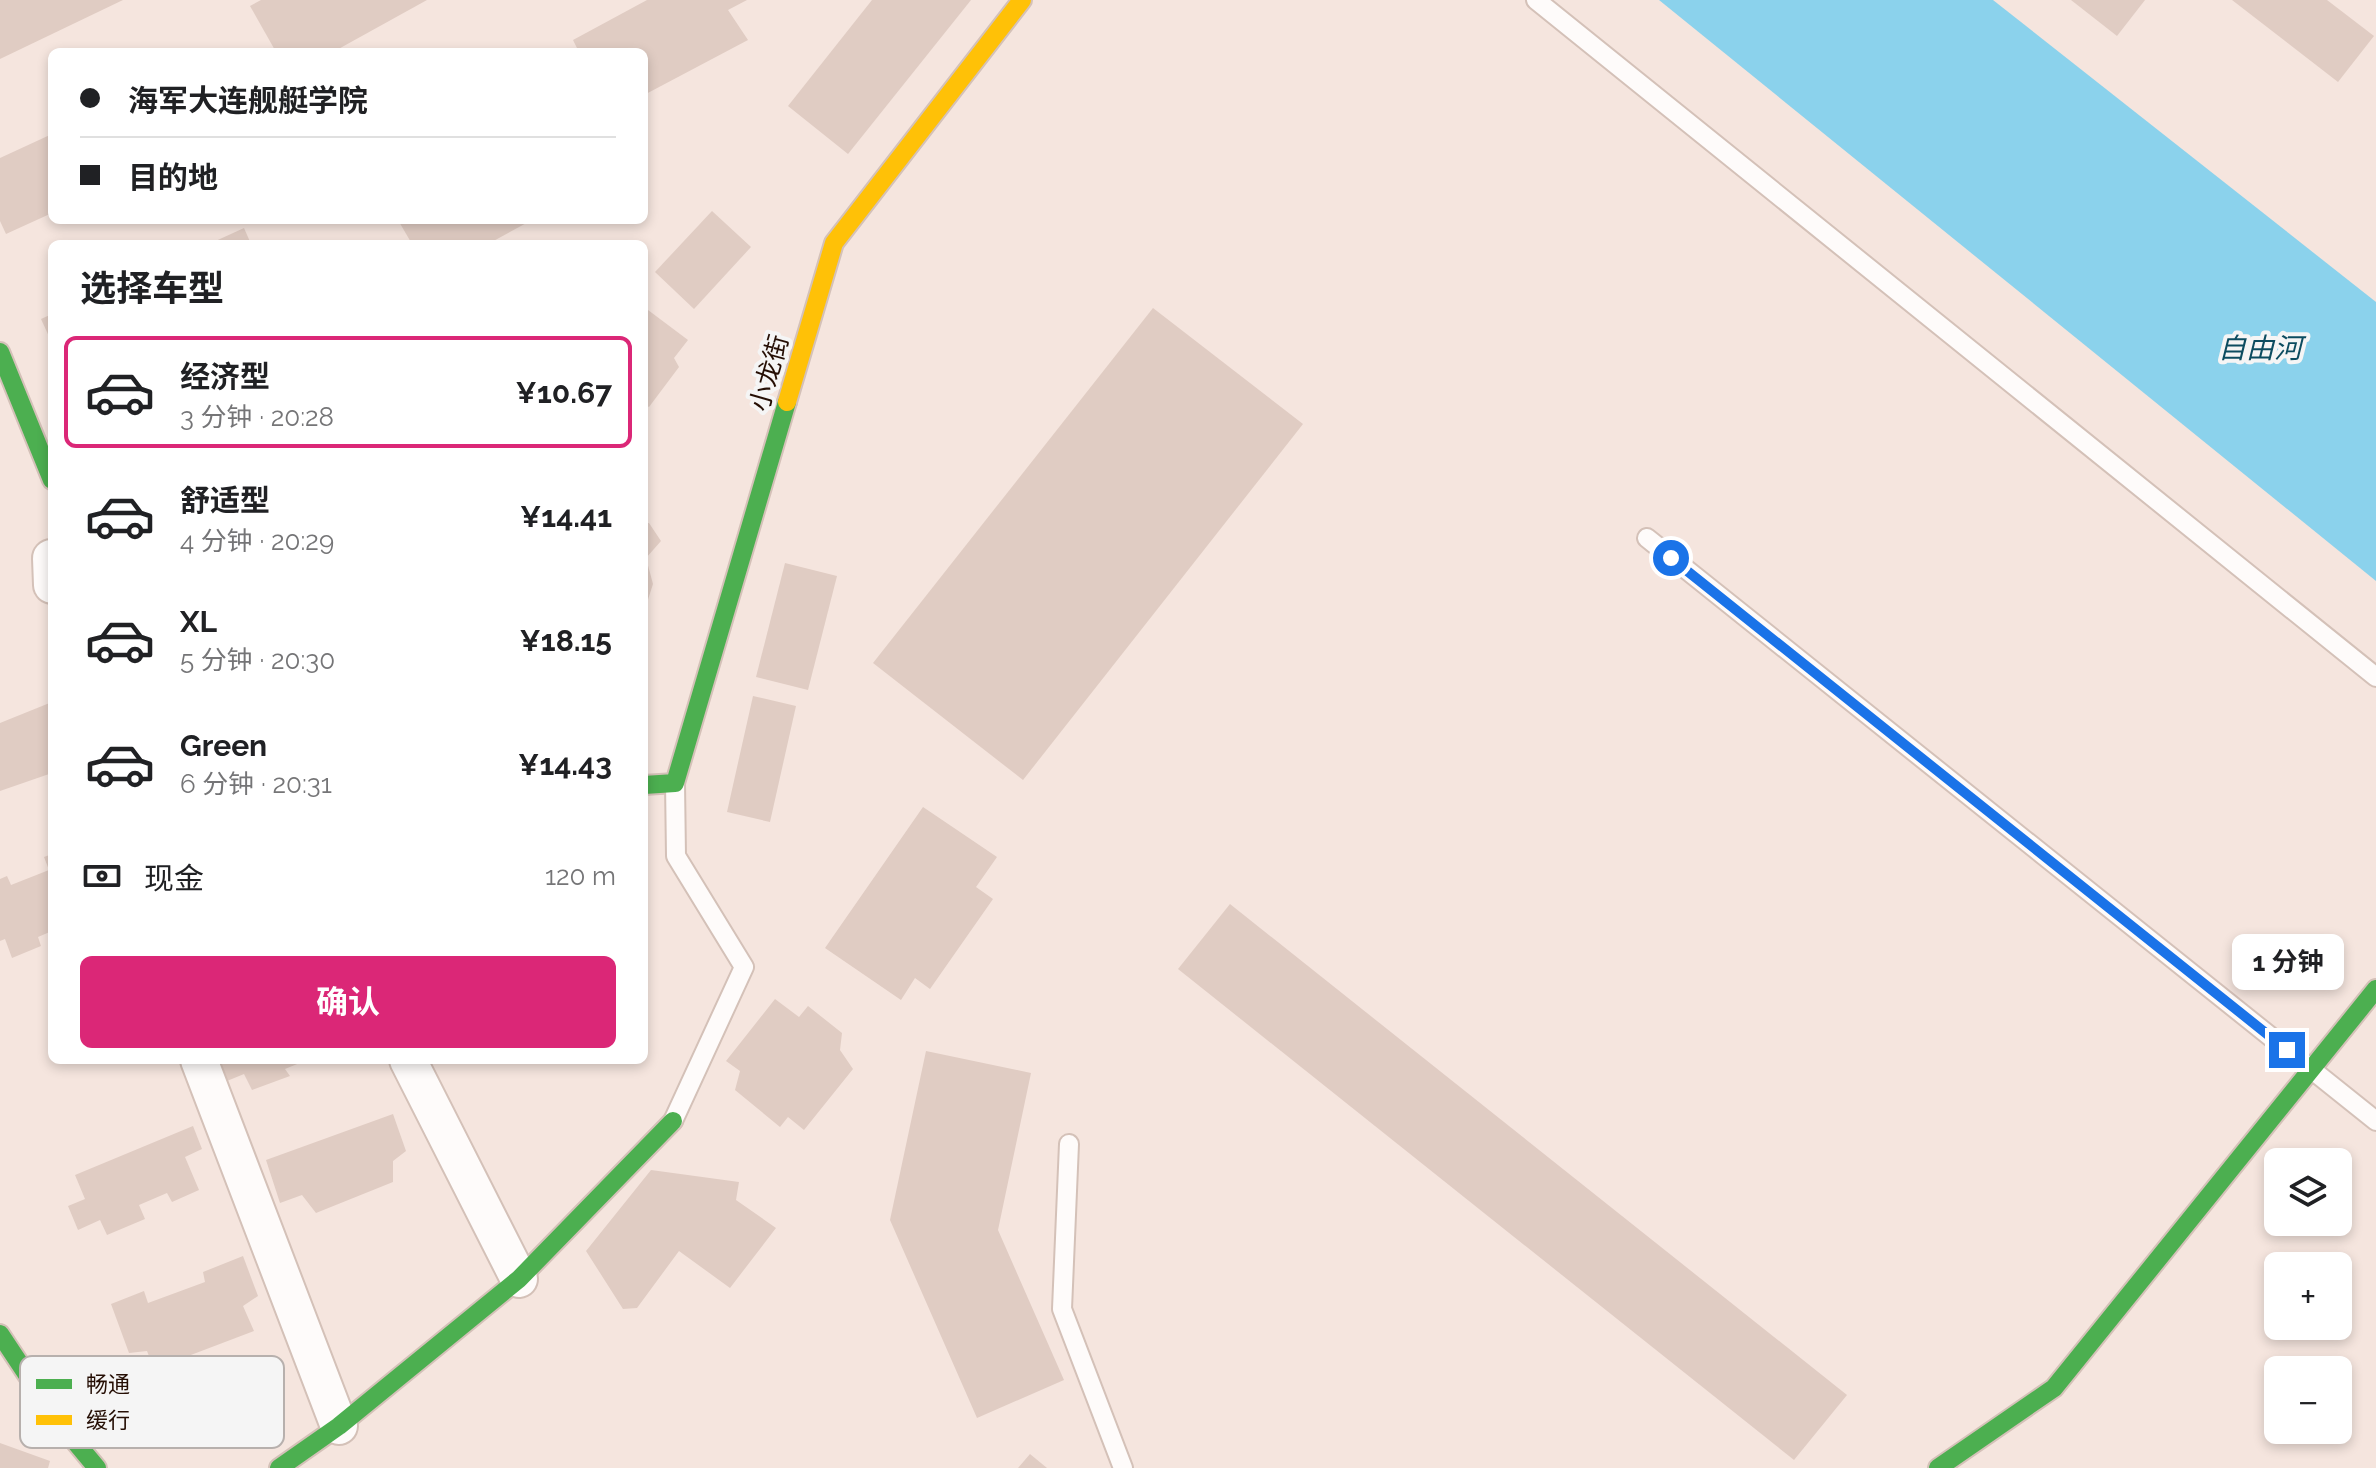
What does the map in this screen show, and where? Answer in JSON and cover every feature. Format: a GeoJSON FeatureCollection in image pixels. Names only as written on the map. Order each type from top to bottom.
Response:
{"type":"FeatureCollection","features":[{"type":"Feature","properties":{"kind":"street","name":"小龙街"},"geometry":{"type":"LineString","coordinates":[[675,783],[834,243],[1022,0]]}},
{"type":"Feature","properties":{"kind":"street"},"geometry":{"type":"LineString","coordinates":[[0,352],[48,470]]}},
{"type":"Feature","properties":{"kind":"street"},"geometry":{"type":"LineString","coordinates":[[648,785],[675,783]]}},
{"type":"Feature","properties":{"kind":"street"},"geometry":{"type":"LineString","coordinates":[[1938,1468],[2054,1388],[2376,989]]}},
{"type":"Feature","properties":{"kind":"street"},"geometry":{"type":"LineString","coordinates":[[201,1064],[339,1426]]}},
{"type":"Feature","properties":{"kind":"street"},"geometry":{"type":"LineString","coordinates":[[410,1064],[519,1279]]}},
{"type":"Feature","properties":{"kind":"street"},"geometry":{"type":"LineString","coordinates":[[279,1468],[339,1426],[519,1279],[673,1121]]}},
{"type":"Feature","properties":{"kind":"street"},"geometry":{"type":"LineString","coordinates":[[0,1334],[20,1364]]}},
{"type":"Feature","properties":{"kind":"street"},"geometry":{"type":"LineString","coordinates":[[80,1448],[97,1468]]}},
{"type":"Feature","properties":{"kind":"lane"},"geometry":{"type":"LineString","coordinates":[[1536,0],[2376,677]]}},
{"type":"Feature","properties":{"kind":"lane"},"geometry":{"type":"LineString","coordinates":[[1647,538],[2376,1121]]}},
{"type":"Feature","properties":{"kind":"lane"},"geometry":{"type":"LineString","coordinates":[[673,1121],[744,967],[676,856],[675,783]]}},
{"type":"Feature","properties":{"kind":"lane"},"geometry":{"type":"LineString","coordinates":[[1069,1144],[1062,1309],[1123,1468]]}},
{"type":"Feature","properties":{"kind":"water","name":"自由河"},"geometry":{"type":"Polygon","coordinates":[[[1659,0],[1993,0],[2376,302],[2376,581],[1659,0]]]}},
{"type":"Feature","properties":{"kind":"building"},"geometry":{"type":"Polygon","coordinates":[[[0,0],[123,0],[0,59],[0,0]]]}},
{"type":"Feature","properties":{"kind":"building"},"geometry":{"type":"Polygon","coordinates":[[[261,0],[427,0],[340,48],[274,48],[250,6],[261,0]]]}},
{"type":"Feature","properties":{"kind":"building"},"geometry":{"type":"Polygon","coordinates":[[[647,0],[747,0],[728,10],[748,40],[648,93],[648,48],[577,48],[573,40],[647,0]]]}},
{"type":"Feature","properties":{"kind":"building"},"geometry":{"type":"Polygon","coordinates":[[[872,0],[971,0],[848,154],[788,106],[872,0]]]}},
{"type":"Feature","properties":{"kind":"building"},"geometry":{"type":"Polygon","coordinates":[[[2071,0],[2145,0],[2117,36],[2071,0]]]}},
{"type":"Feature","properties":{"kind":"building"},"geometry":{"type":"Polygon","coordinates":[[[2232,0],[2327,0],[2374,36],[2338,82],[2232,0]]]}},
{"type":"Feature","properties":{"kind":"building"},"geometry":{"type":"Polygon","coordinates":[[[48,136],[48,215],[6,234],[0,221],[0,158],[48,136]]]}},
{"type":"Feature","properties":{"kind":"building"},"geometry":{"type":"Polygon","coordinates":[[[712,211],[751,247],[694,309],[655,272],[712,211]]]}},
{"type":"Feature","properties":{"kind":"building"},"geometry":{"type":"Polygon","coordinates":[[[400,224],[525,224],[495,240],[410,240],[400,224]]]}},
{"type":"Feature","properties":{"kind":"building"},"geometry":{"type":"Polygon","coordinates":[[[244,228],[249,240],[218,240],[244,228]]]}},
{"type":"Feature","properties":{"kind":"building"},"geometry":{"type":"Polygon","coordinates":[[[1153,308],[1303,424],[1023,780],[873,663],[1153,308]]]}},
{"type":"Feature","properties":{"kind":"building"},"geometry":{"type":"Polygon","coordinates":[[[648,310],[688,340],[674,358],[679,367],[649,407],[648,310]]]}},
{"type":"Feature","properties":{"kind":"building"},"geometry":{"type":"Polygon","coordinates":[[[48,316],[48,334],[41,319],[48,316]]]}},
{"type":"Feature","properties":{"kind":"building"},"geometry":{"type":"Polygon","coordinates":[[[648,523],[649,523],[661,541],[648,556],[648,523]]]}},
{"type":"Feature","properties":{"kind":"building"},"geometry":{"type":"Polygon","coordinates":[[[785,563],[837,576],[808,690],[756,677],[785,563]]]}},
{"type":"Feature","properties":{"kind":"building"},"geometry":{"type":"Polygon","coordinates":[[[648,565],[653,584],[648,600],[648,565]]]}},
{"type":"Feature","properties":{"kind":"building"},"geometry":{"type":"Polygon","coordinates":[[[753,696],[796,706],[770,822],[727,812],[753,696]]]}},
{"type":"Feature","properties":{"kind":"building"},"geometry":{"type":"Polygon","coordinates":[[[48,704],[48,774],[0,791],[0,723],[48,704]]]}},
{"type":"Feature","properties":{"kind":"building"},"geometry":{"type":"Polygon","coordinates":[[[923,807],[997,857],[976,887],[993,899],[930,989],[915,978],[901,1000],[825,948],[923,807]]]}},
{"type":"Feature","properties":{"kind":"building"},"geometry":{"type":"Polygon","coordinates":[[[48,870],[48,933],[38,937],[41,946],[12,958],[5,939],[0,941],[0,879],[7,876],[11,885],[48,870]]]}},
{"type":"Feature","properties":{"kind":"building"},"geometry":{"type":"Polygon","coordinates":[[[1230,904],[1847,1395],[1794,1460],[1178,969],[1230,904]]]}},
{"type":"Feature","properties":{"kind":"building"},"geometry":{"type":"Polygon","coordinates":[[[775,999],[799,1017],[808,1006],[842,1033],[840,1050],[853,1069],[804,1130],[788,1117],[780,1127],[735,1090],[740,1071],[726,1061],[775,999]]]}},
{"type":"Feature","properties":{"kind":"building"},"geometry":{"type":"Polygon","coordinates":[[[926,1051],[1031,1073],[998,1230],[1064,1380],[977,1418],[890,1220],[926,1051]]]}},
{"type":"Feature","properties":{"kind":"building"},"geometry":{"type":"Polygon","coordinates":[[[220,1064],[297,1064],[285,1069],[290,1076],[252,1090],[244,1074],[227,1081],[220,1064]]]}},
{"type":"Feature","properties":{"kind":"building"},"geometry":{"type":"Polygon","coordinates":[[[393,1114],[406,1151],[393,1161],[393,1182],[316,1213],[302,1195],[280,1203],[266,1160],[393,1114]]]}},
{"type":"Feature","properties":{"kind":"building"},"geometry":{"type":"Polygon","coordinates":[[[193,1126],[202,1149],[185,1157],[199,1190],[172,1202],[167,1193],[139,1205],[145,1219],[107,1235],[100,1220],[78,1230],[68,1206],[85,1199],[75,1175],[193,1126]]]}},
{"type":"Feature","properties":{"kind":"building"},"geometry":{"type":"Polygon","coordinates":[[[651,1170],[739,1182],[736,1200],[776,1228],[730,1288],[679,1251],[637,1308],[623,1309],[586,1251],[651,1170]]]}},
{"type":"Feature","properties":{"kind":"building"},"geometry":{"type":"Polygon","coordinates":[[[243,1256],[258,1296],[243,1306],[254,1331],[188,1356],[149,1356],[147,1351],[129,1353],[111,1304],[144,1291],[148,1303],[205,1282],[203,1272],[243,1256]]]}},
{"type":"Feature","properties":{"kind":"building"},"geometry":{"type":"Polygon","coordinates":[[[0,1443],[50,1461],[48,1468],[0,1468],[0,1443]]]}},
{"type":"Feature","properties":{"kind":"building"},"geometry":{"type":"Polygon","coordinates":[[[1030,1454],[1047,1468],[1018,1468],[1030,1454]]]}},
{"type":"Feature","properties":{"kind":"traffic: fast"},"geometry":{"type":"LineString","coordinates":[[0,352],[48,470]]}},
{"type":"Feature","properties":{"kind":"traffic: fast"},"geometry":{"type":"LineString","coordinates":[[648,785],[675,783],[787,402]]}},
{"type":"Feature","properties":{"kind":"traffic: fast"},"geometry":{"type":"LineString","coordinates":[[1938,1468],[2054,1388],[2376,989]]}},
{"type":"Feature","properties":{"kind":"traffic: fast"},"geometry":{"type":"LineString","coordinates":[[279,1468],[339,1426],[519,1279],[673,1121]]}},
{"type":"Feature","properties":{"kind":"traffic: fast"},"geometry":{"type":"LineString","coordinates":[[0,1334],[20,1364]]}},
{"type":"Feature","properties":{"kind":"traffic: fast"},"geometry":{"type":"LineString","coordinates":[[80,1448],[97,1468]]}},
{"type":"Feature","properties":{"kind":"traffic: slow"},"geometry":{"type":"LineString","coordinates":[[787,402],[834,243],[1022,0]]}},
{"type":"Feature","properties":{"kind":"route"},"geometry":{"type":"LineString","coordinates":[[1671,558],[2287,1050]]}}]}
